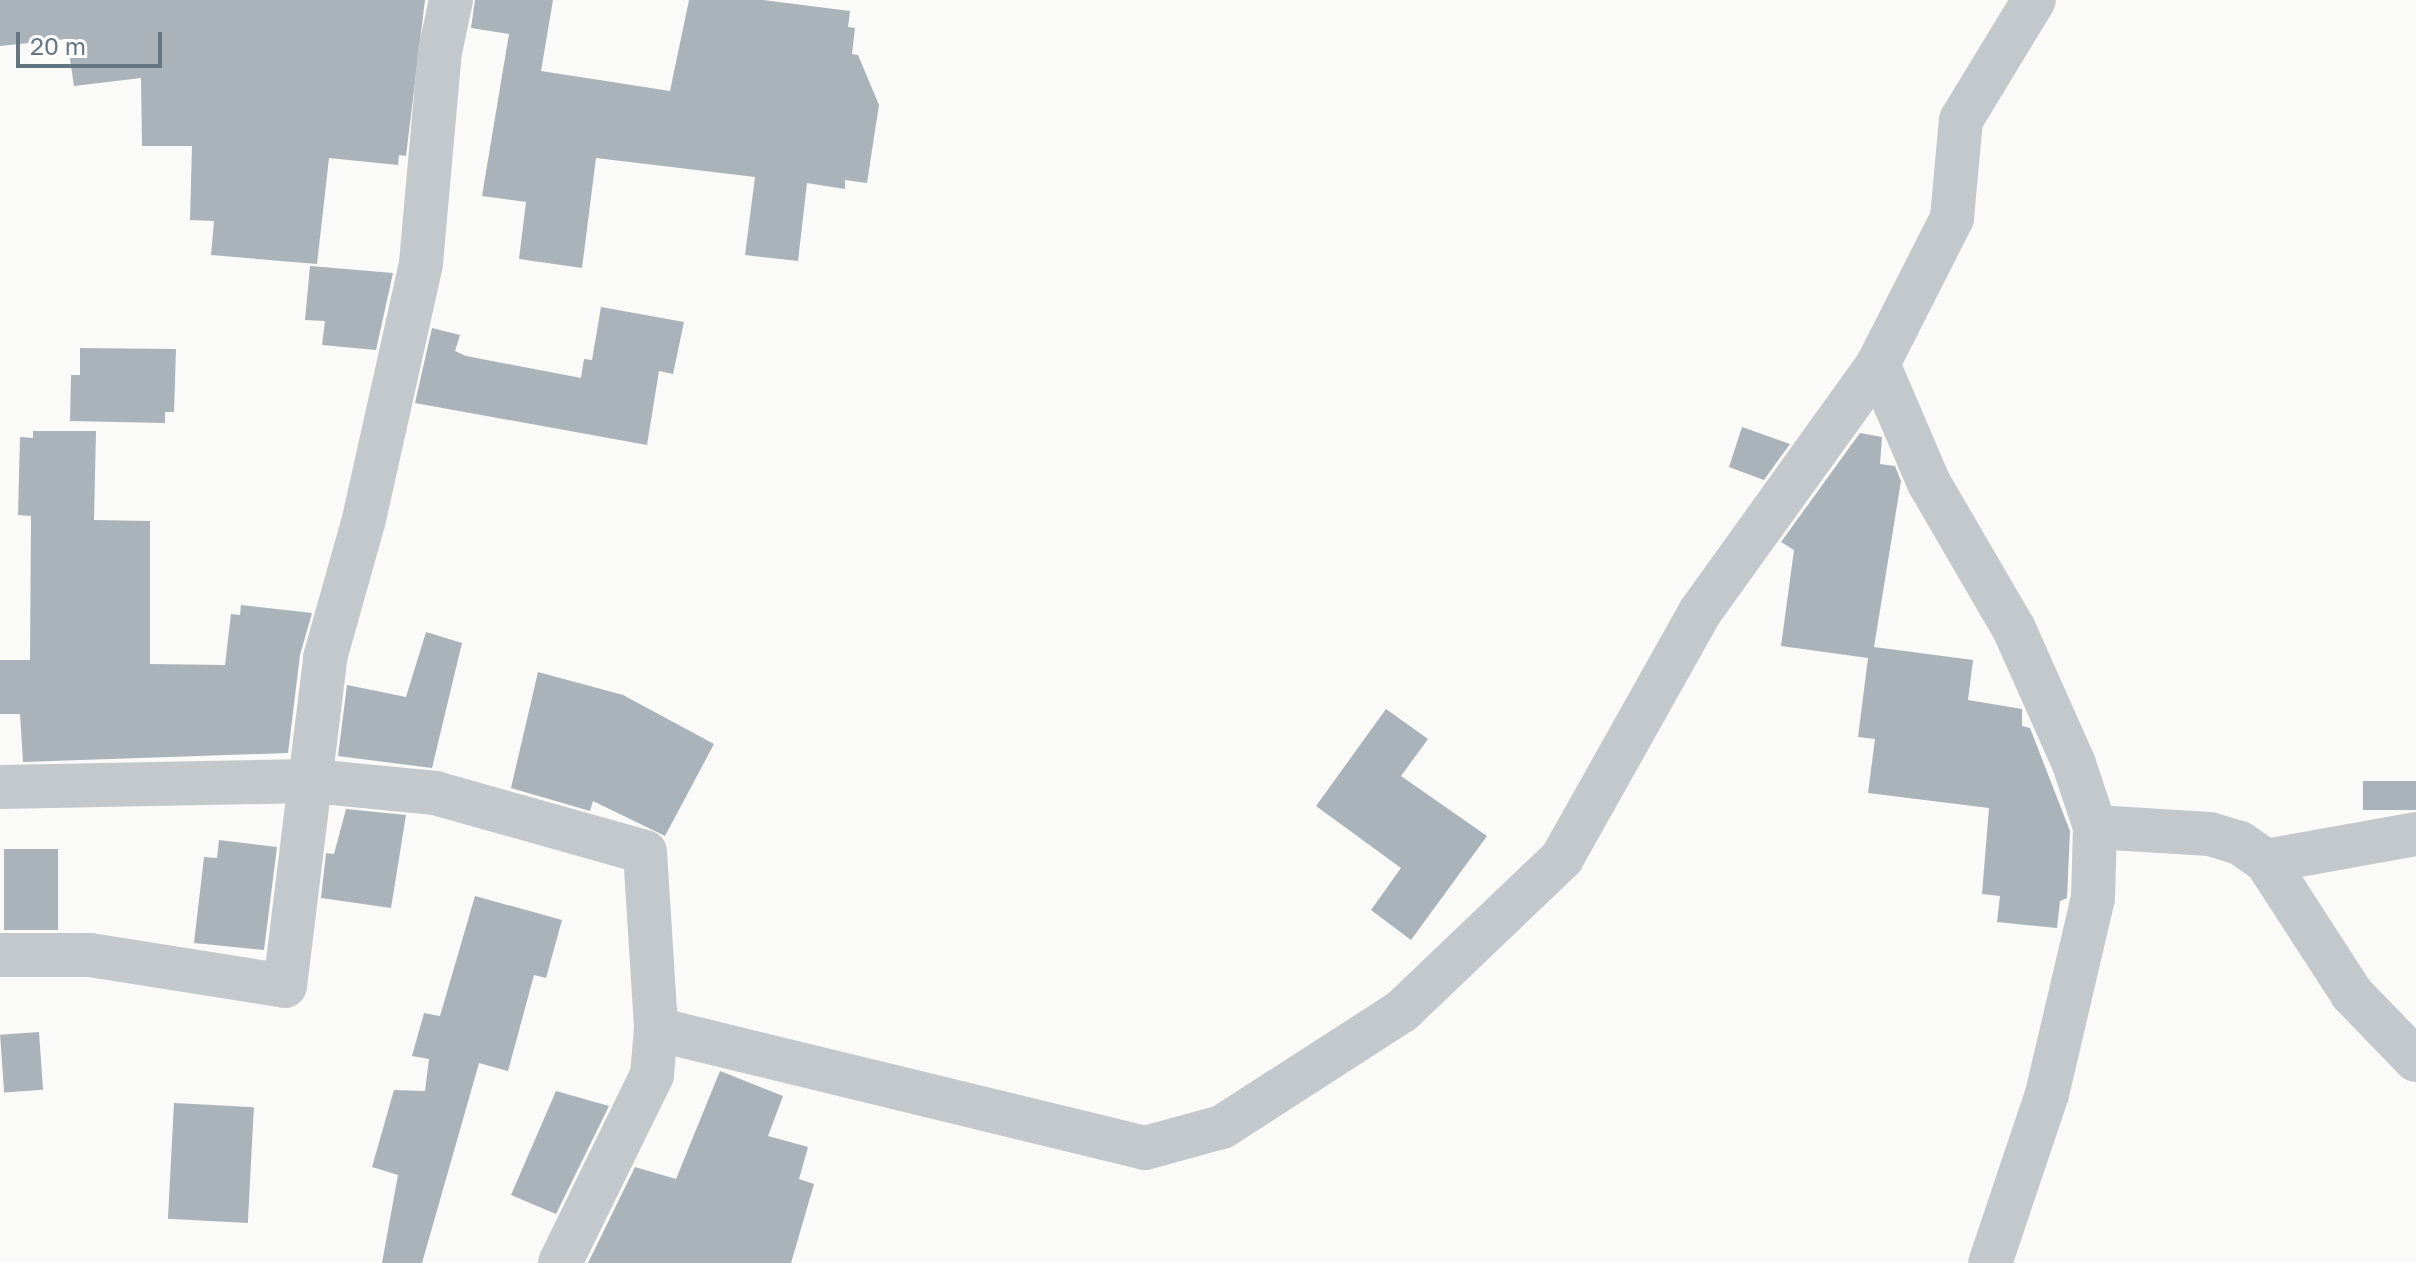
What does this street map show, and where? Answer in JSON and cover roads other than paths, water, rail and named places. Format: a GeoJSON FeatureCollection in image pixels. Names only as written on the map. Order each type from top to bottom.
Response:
{"type":"FeatureCollection","features":[{"type":"Feature","properties":{"kind":"street"},"geometry":{"type":"LineString","coordinates":[[0,955],[90,955],[285,986],[313,781],[325,658],[364,519],[421,263],[440,52],[451,0]]}},
{"type":"Feature","properties":{"kind":"street"},"geometry":{"type":"LineString","coordinates":[[656,1029],[1145,1148],[1222,1127],[1402,1011],[1562,858],[1700,612],[1878,364],[1952,218],[1961,120],[2034,0]]}},
{"type":"Feature","properties":{"kind":"street"},"geometry":{"type":"LineString","coordinates":[[1878,364],[1929,483],[2014,629],[2074,764],[2095,827],[2093,898],[2047,1094],[1990,1263]]}},
{"type":"Feature","properties":{"kind":"street"},"geometry":{"type":"LineString","coordinates":[[0,787],[313,781],[435,793],[645,852],[656,1029],[652,1075],[560,1263]]}},
{"type":"Feature","properties":{"kind":"street"},"geometry":{"type":"LineString","coordinates":[[2095,827],[2210,834],[2240,843],[2266,861],[2352,994],[2416,1060]]}},
{"type":"Feature","properties":{"kind":"street"},"geometry":{"type":"LineString","coordinates":[[2266,861],[2416,834]]}}]}
